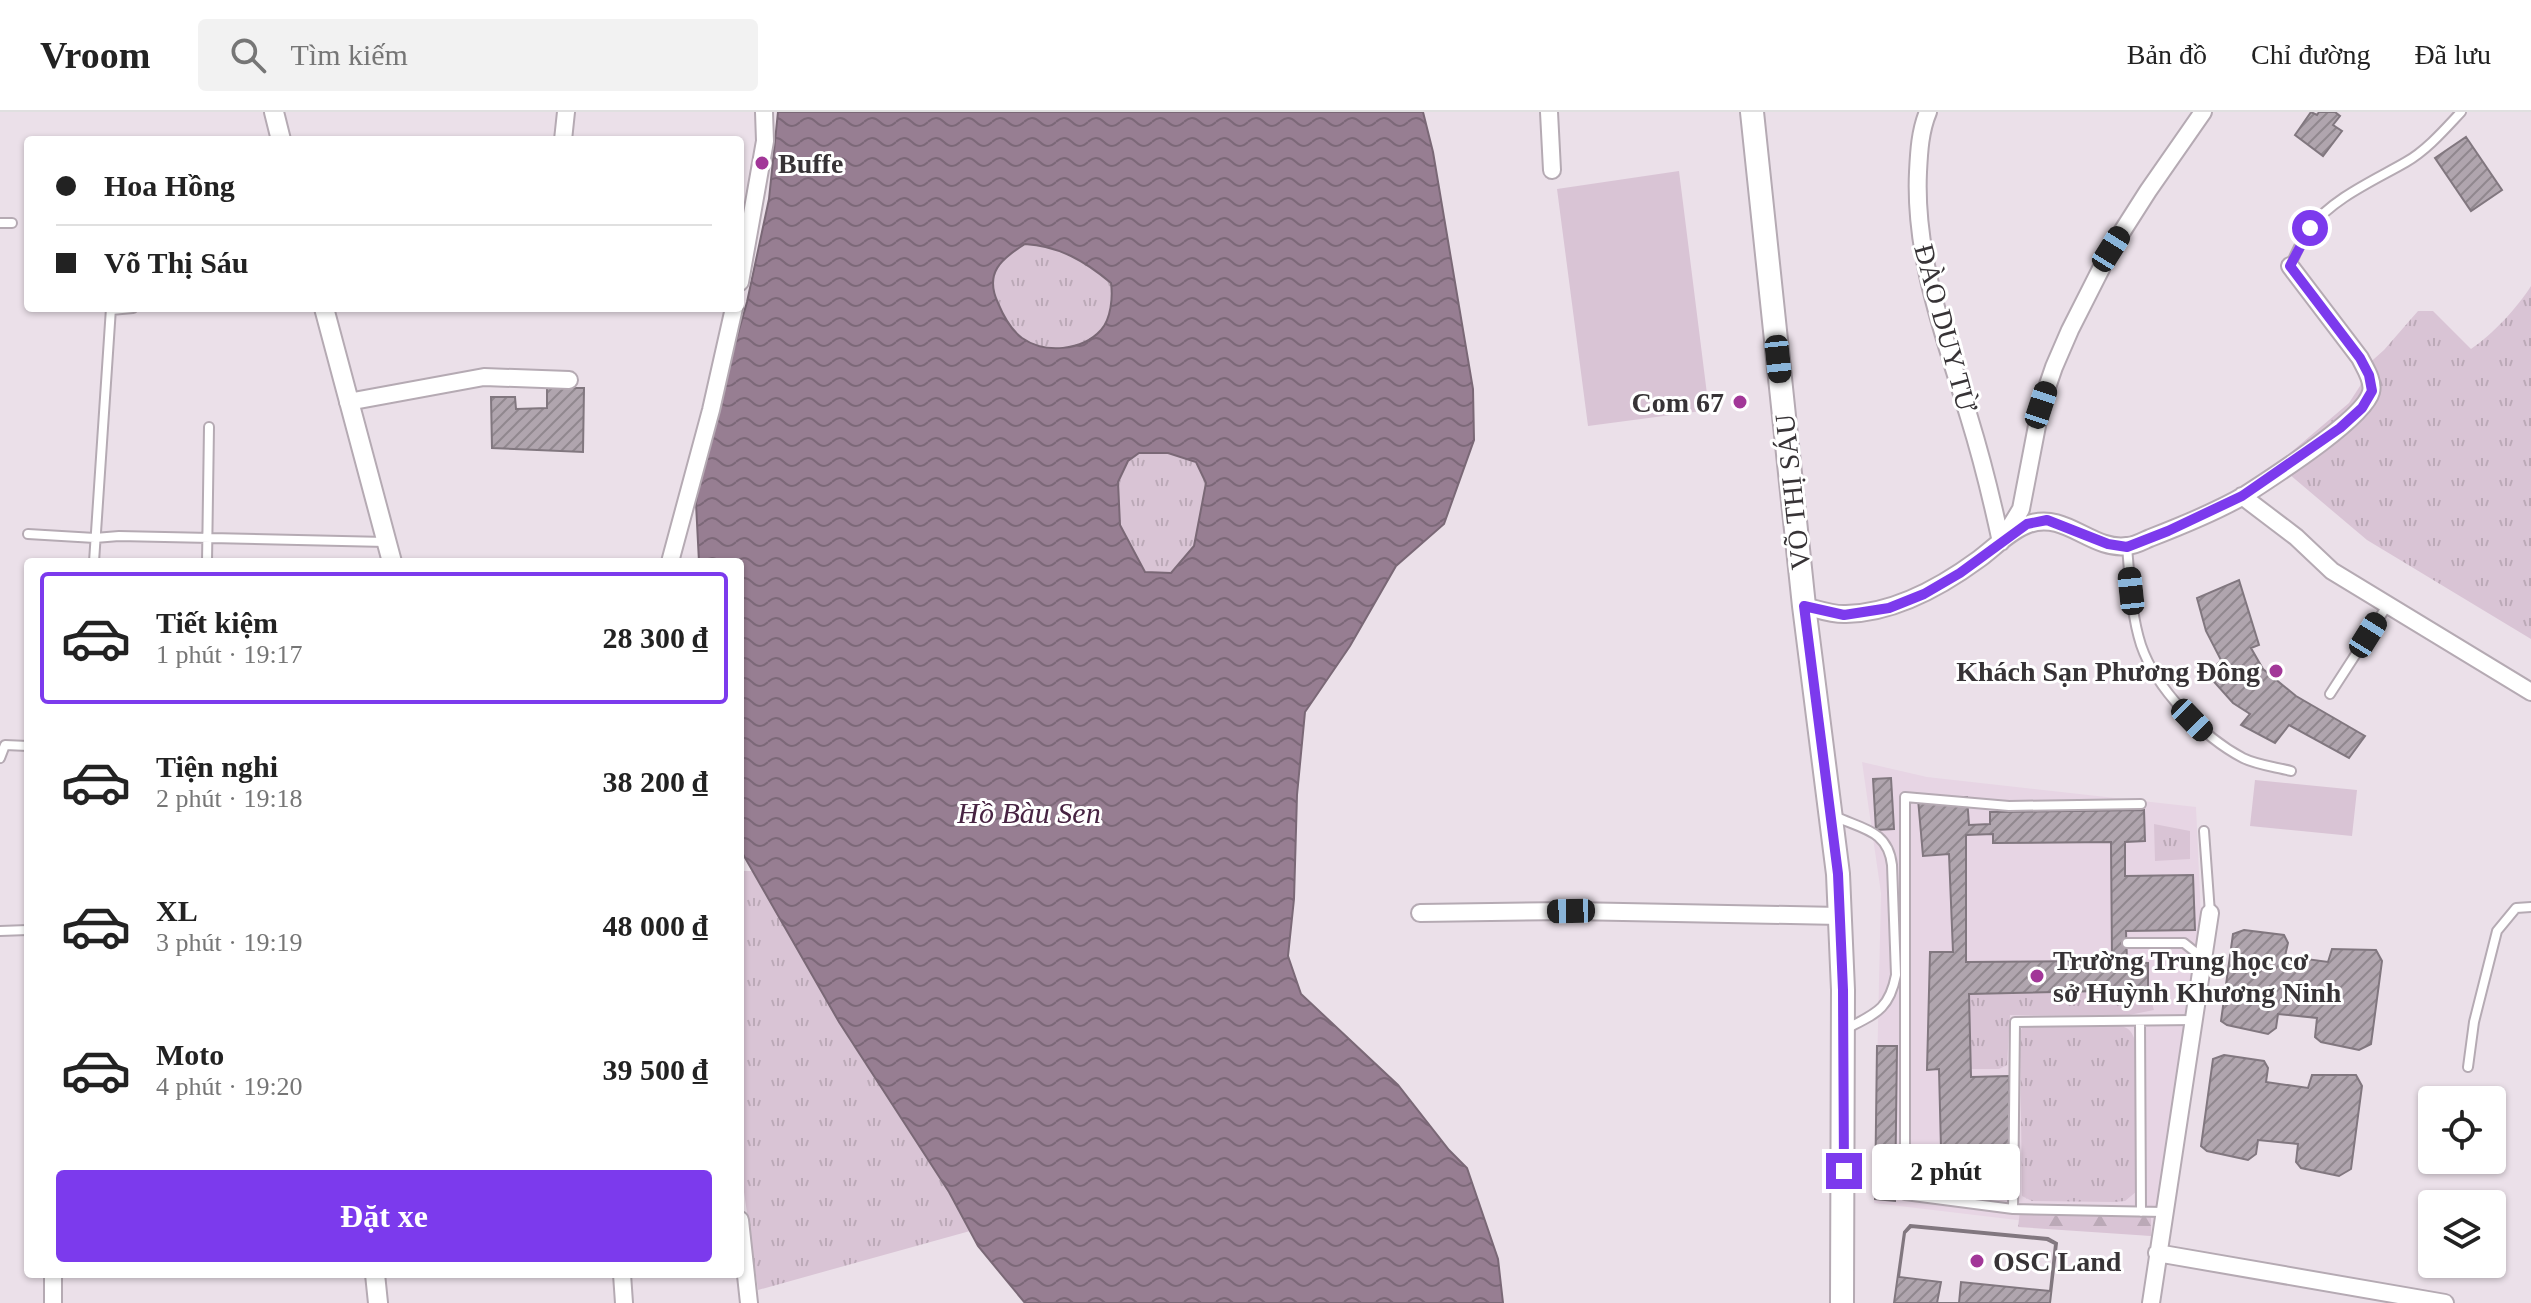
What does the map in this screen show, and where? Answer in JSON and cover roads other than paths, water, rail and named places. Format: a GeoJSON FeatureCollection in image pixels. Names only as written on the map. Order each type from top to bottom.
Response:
{"type":"FeatureCollection","features":[{"type":"Feature","properties":{"kind":"main road","name":"VÕ THỊ SÁU"},"geometry":{"type":"LineString","coordinates":[[1752,112],[1804,606],[1832,815],[1840,916],[1843,1030],[1842,1303]]}},
{"type":"Feature","properties":{"kind":"street"},"geometry":{"type":"LineString","coordinates":[[274,112],[280,136]]}},
{"type":"Feature","properties":{"kind":"street"},"geometry":{"type":"LineString","coordinates":[[563,136],[566,112]]}},
{"type":"Feature","properties":{"kind":"street"},"geometry":{"type":"LineString","coordinates":[[744,259],[765,141],[764,112]]}},
{"type":"Feature","properties":{"kind":"street"},"geometry":{"type":"LineString","coordinates":[[1549,112],[1552,170]]}},
{"type":"Feature","properties":{"kind":"street","name":"ĐÀO DUY TỪ"},"geometry":{"type":"LineString","coordinates":[[1928,112],[1923,124],[1917,189],[1919,229],[1927,277],[1988,481],[2001,542]]}},
{"type":"Feature","properties":{"kind":"street"},"geometry":{"type":"LineString","coordinates":[[2001,542],[2021,509],[2041,405],[2070,330],[2111,249],[2203,112]]}},
{"type":"Feature","properties":{"kind":"street"},"geometry":{"type":"LineString","coordinates":[[1804,606],[1844,615],[1889,608],[1924,594],[1960,573],[2027,524],[2047,520],[2108,544],[2127,547],[2242,496],[2340,428],[2362,408],[2372,391],[2369,375],[2360,358],[2290,266]]}},
{"type":"Feature","properties":{"kind":"street"},"geometry":{"type":"LineString","coordinates":[[325,312],[391,558]]}},
{"type":"Feature","properties":{"kind":"street"},"geometry":{"type":"LineString","coordinates":[[671,558],[711,410],[733,312]]}},
{"type":"Feature","properties":{"kind":"street"},"geometry":{"type":"LineString","coordinates":[[348,402],[484,377],[569,380]]}},
{"type":"Feature","properties":{"kind":"street"},"geometry":{"type":"LineString","coordinates":[[2242,496],[2296,537],[2332,571],[2531,692]]}},
{"type":"Feature","properties":{"kind":"street"},"geometry":{"type":"LineString","coordinates":[[1420,913],[1571,911],[1840,916]]}},
{"type":"Feature","properties":{"kind":"street"},"geometry":{"type":"LineString","coordinates":[[2151,1303],[2210,913]]}},
{"type":"Feature","properties":{"kind":"street"},"geometry":{"type":"LineString","coordinates":[[2157,1253],[2445,1303]]}},
{"type":"Feature","properties":{"kind":"street"},"geometry":{"type":"LineString","coordinates":[[744,1257],[749,1303]]}},
{"type":"Feature","properties":{"kind":"street"},"geometry":{"type":"LineString","coordinates":[[53,1278],[53,1303]]}},
{"type":"Feature","properties":{"kind":"street"},"geometry":{"type":"LineString","coordinates":[[375,1278],[378,1303]]}},
{"type":"Feature","properties":{"kind":"street"},"geometry":{"type":"LineString","coordinates":[[622,1278],[624,1303]]}},
{"type":"Feature","properties":{"kind":"lane"},"geometry":{"type":"LineString","coordinates":[[2290,266],[2310,228],[2328,211],[2367,182],[2409,160],[2461,112]]}},
{"type":"Feature","properties":{"kind":"lane"},"geometry":{"type":"LineString","coordinates":[[0,223],[12,223]]}},
{"type":"Feature","properties":{"kind":"lane"},"geometry":{"type":"LineString","coordinates":[[94,558],[111,312]]}},
{"type":"Feature","properties":{"kind":"lane"},"geometry":{"type":"LineString","coordinates":[[207,558],[209,427]]}},
{"type":"Feature","properties":{"kind":"lane"},"geometry":{"type":"LineString","coordinates":[[28,534],[95,538],[387,542]]}},
{"type":"Feature","properties":{"kind":"lane"},"geometry":{"type":"LineString","coordinates":[[2127,547],[2134,613],[2142,647],[2160,680],[2205,733],[2246,759],[2291,771]]}},
{"type":"Feature","properties":{"kind":"lane"},"geometry":{"type":"LineString","coordinates":[[2330,694],[2387,606]]}},
{"type":"Feature","properties":{"kind":"lane"},"geometry":{"type":"LineString","coordinates":[[0,758],[5,745],[24,746]]}},
{"type":"Feature","properties":{"kind":"lane"},"geometry":{"type":"LineString","coordinates":[[2141,804],[2009,806],[1905,797],[1905,1195],[2013,1206],[2164,1212]]}},
{"type":"Feature","properties":{"kind":"lane"},"geometry":{"type":"LineString","coordinates":[[1832,815],[1881,837],[1890,848],[1892,865],[1896,975],[1893,992],[1883,1009],[1843,1030]]}},
{"type":"Feature","properties":{"kind":"lane"},"geometry":{"type":"LineString","coordinates":[[2204,831],[2210,913]]}},
{"type":"Feature","properties":{"kind":"lane"},"geometry":{"type":"LineString","coordinates":[[2468,1067],[2474,1022],[2497,931],[2516,908],[2531,907]]}},
{"type":"Feature","properties":{"kind":"lane"},"geometry":{"type":"LineString","coordinates":[[0,931],[24,930]]}},
{"type":"Feature","properties":{"kind":"lane"},"geometry":{"type":"LineString","coordinates":[[2127,943],[2184,943],[2205,959]]}},
{"type":"Feature","properties":{"kind":"lane"},"geometry":{"type":"LineString","coordinates":[[2013,1206],[2015,1022],[2195,1020]]}},
{"type":"Feature","properties":{"kind":"lane"},"geometry":{"type":"LineString","coordinates":[[2140,1022],[2141,1212]]}},
{"type":"Feature","properties":{"kind":"water","name":"Hồ Bàu Sen"},"geometry":{"type":"Polygon","coordinates":[[[778,112],[1423,112],[1433,152],[1473,389],[1474,440],[1444,524],[1396,566],[1350,646],[1305,712],[1288,956],[1301,994],[1398,1085],[1467,1168],[1498,1259],[1503,1303],[1025,1303],[978,1246],[949,1192],[839,1022],[744,856],[744,558],[699,558],[696,503],[704,453],[747,302],[769,199],[778,112]],[[1025,244],[997,268],[994,292],[1002,312],[1011,327],[1031,343],[1063,348],[1084,342],[1104,325],[1109,314],[1111,283],[1071,256],[1025,244]],[[1139,453],[1128,461],[1118,482],[1120,525],[1145,572],[1171,573],[1194,546],[1206,483],[1196,462],[1168,453],[1139,453]]]}},
{"type":"Feature","properties":{"kind":"place","name":"Buffe"},"geometry":{"type":"Point","coordinates":[762,163]}},
{"type":"Feature","properties":{"kind":"place","name":"Com 67"},"geometry":{"type":"Point","coordinates":[1740,402]}},
{"type":"Feature","properties":{"kind":"place","name":"Khách Sạn Phương Đông"},"geometry":{"type":"Point","coordinates":[2276,671]}},
{"type":"Feature","properties":{"kind":"place","name":"Trường Trung học cơ sở Huỳnh Khương Ninh"},"geometry":{"type":"Point","coordinates":[2037,976]}},
{"type":"Feature","properties":{"kind":"place","name":"OSC Land"},"geometry":{"type":"Point","coordinates":[1977,1261]}}]}
